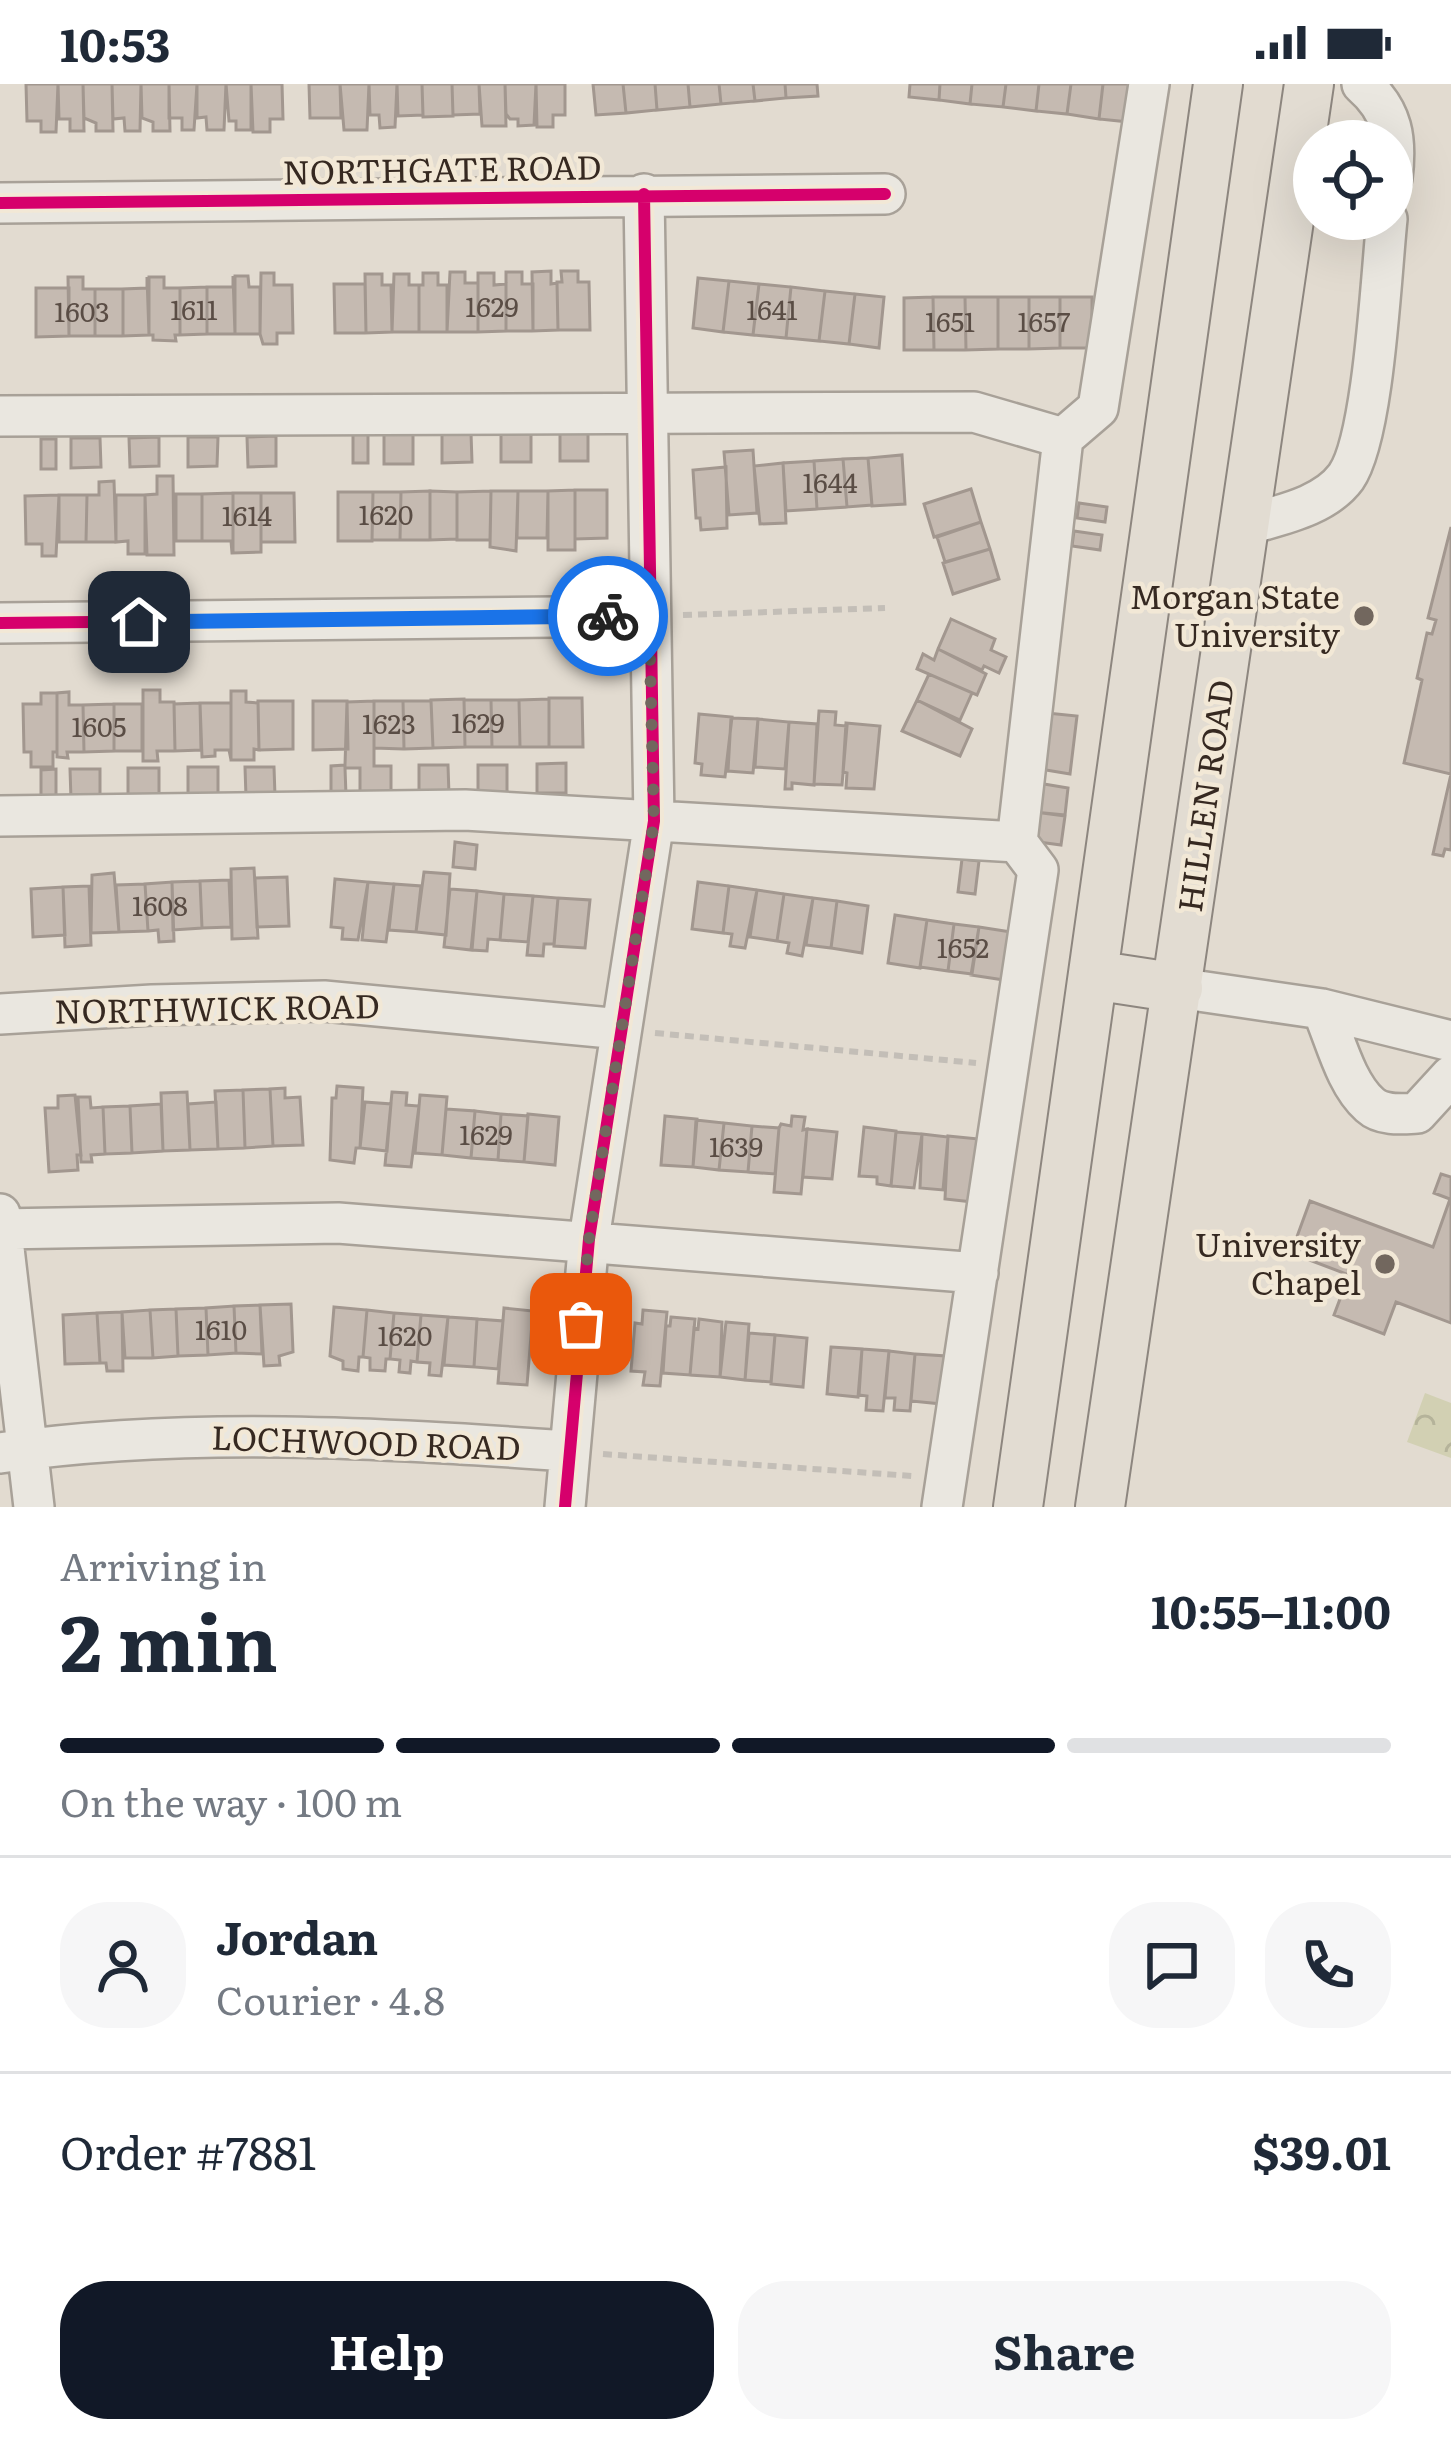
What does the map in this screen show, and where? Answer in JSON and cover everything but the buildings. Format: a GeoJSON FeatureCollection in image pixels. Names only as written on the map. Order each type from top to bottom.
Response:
{"type":"FeatureCollection","features":[{"type":"Feature","properties":{"kind":"main road"},"geometry":{"type":"LineString","coordinates":[[1018,1507],[1218,84]]}},
{"type":"Feature","properties":{"kind":"main road","name":"HILLEN ROAD"},"geometry":{"type":"LineString","coordinates":[[1100,1507],[1309,84]]}},
{"type":"Feature","properties":{"kind":"main road"},"geometry":{"type":"LineString","coordinates":[[1094,975],[1178,988]]}},
{"type":"Feature","properties":{"kind":"street"},"geometry":{"type":"LineString","coordinates":[[945,1493],[1038,870],[1017,842],[1064,438],[1098,408],[1149,84]]}},
{"type":"Feature","properties":{"kind":"street"},"geometry":{"type":"LineString","coordinates":[[1362,84],[1380,100],[1388,120]]}},
{"type":"Feature","properties":{"kind":"street"},"geometry":{"type":"LineString","coordinates":[[565,1507],[589,1239],[654,821],[644,194]]}},
{"type":"Feature","properties":{"kind":"street","name":"NORTHGATE ROAD"},"geometry":{"type":"LineString","coordinates":[[0,202],[885,194]]}},
{"type":"Feature","properties":{"kind":"street"},"geometry":{"type":"LineString","coordinates":[[1246,525],[1306,507],[1344,480],[1361,444],[1385,240]]}},
{"type":"Feature","properties":{"kind":"street"},"geometry":{"type":"LineString","coordinates":[[0,416],[974,412],[1064,438]]}},
{"type":"Feature","properties":{"kind":"street"},"geometry":{"type":"LineString","coordinates":[[0,623],[649,616]]}},
{"type":"Feature","properties":{"kind":"street"},"geometry":{"type":"LineString","coordinates":[[0,816],[465,809],[1017,842]]}},
{"type":"Feature","properties":{"kind":"street"},"geometry":{"type":"LineString","coordinates":[[1178,988],[1322,1009],[1451,1041]]}},
{"type":"Feature","properties":{"kind":"street","name":"NORTHWICK ROAD"},"geometry":{"type":"LineString","coordinates":[[0,1014],[323,1001],[621,1029]]}},
{"type":"Feature","properties":{"kind":"street"},"geometry":{"type":"LineString","coordinates":[[1322,1009],[1352,1079],[1371,1108],[1394,1115],[1417,1113],[1451,1076]]}},
{"type":"Feature","properties":{"kind":"street"},"geometry":{"type":"LineString","coordinates":[[0,1214],[14,1451],[34,1507]]}},
{"type":"Feature","properties":{"kind":"street"},"geometry":{"type":"LineString","coordinates":[[1,1229],[338,1222],[978,1273]]}},
{"type":"Feature","properties":{"kind":"street","name":"LOCHWOOD ROAD"},"geometry":{"type":"LineString","coordinates":[[14,1451],[265,1435],[569,1451]]}},
{"type":"Feature","properties":{"kind":"path"},"geometry":{"type":"LineString","coordinates":[[649,616],[885,608]]}},
{"type":"Feature","properties":{"kind":"path"},"geometry":{"type":"LineString","coordinates":[[621,1029],[1007,1066]]}},
{"type":"Feature","properties":{"kind":"green space"},"geometry":{"type":"Polygon","coordinates":[[[1425,1393],[1451,1403],[1451,1458],[1407,1442],[1425,1393]]]}},
{"type":"Feature","properties":{"kind":"cycle path"},"geometry":{"type":"LineString","coordinates":[[565,1507],[589,1239],[654,821],[644,194]]}},
{"type":"Feature","properties":{"kind":"cycle path"},"geometry":{"type":"LineString","coordinates":[[0,203],[885,194]]}},
{"type":"Feature","properties":{"kind":"cycle path"},"geometry":{"type":"LineString","coordinates":[[0,623],[649,616]]}},
{"type":"Feature","properties":{"kind":"way so far"},"geometry":{"type":"LineString","coordinates":[[581,1324],[589,1239],[654,821],[649,616],[608,616]]}},
{"type":"Feature","properties":{"kind":"place","name":"Morgan State University"},"geometry":{"type":"Point","coordinates":[1364,616]}},
{"type":"Feature","properties":{"kind":"place","name":"University Chapel"},"geometry":{"type":"Point","coordinates":[1385,1264]}},
{"type":"Feature","properties":{"kind":"route"},"geometry":{"type":"LineString","coordinates":[[139,622],[608,616]]}}]}
